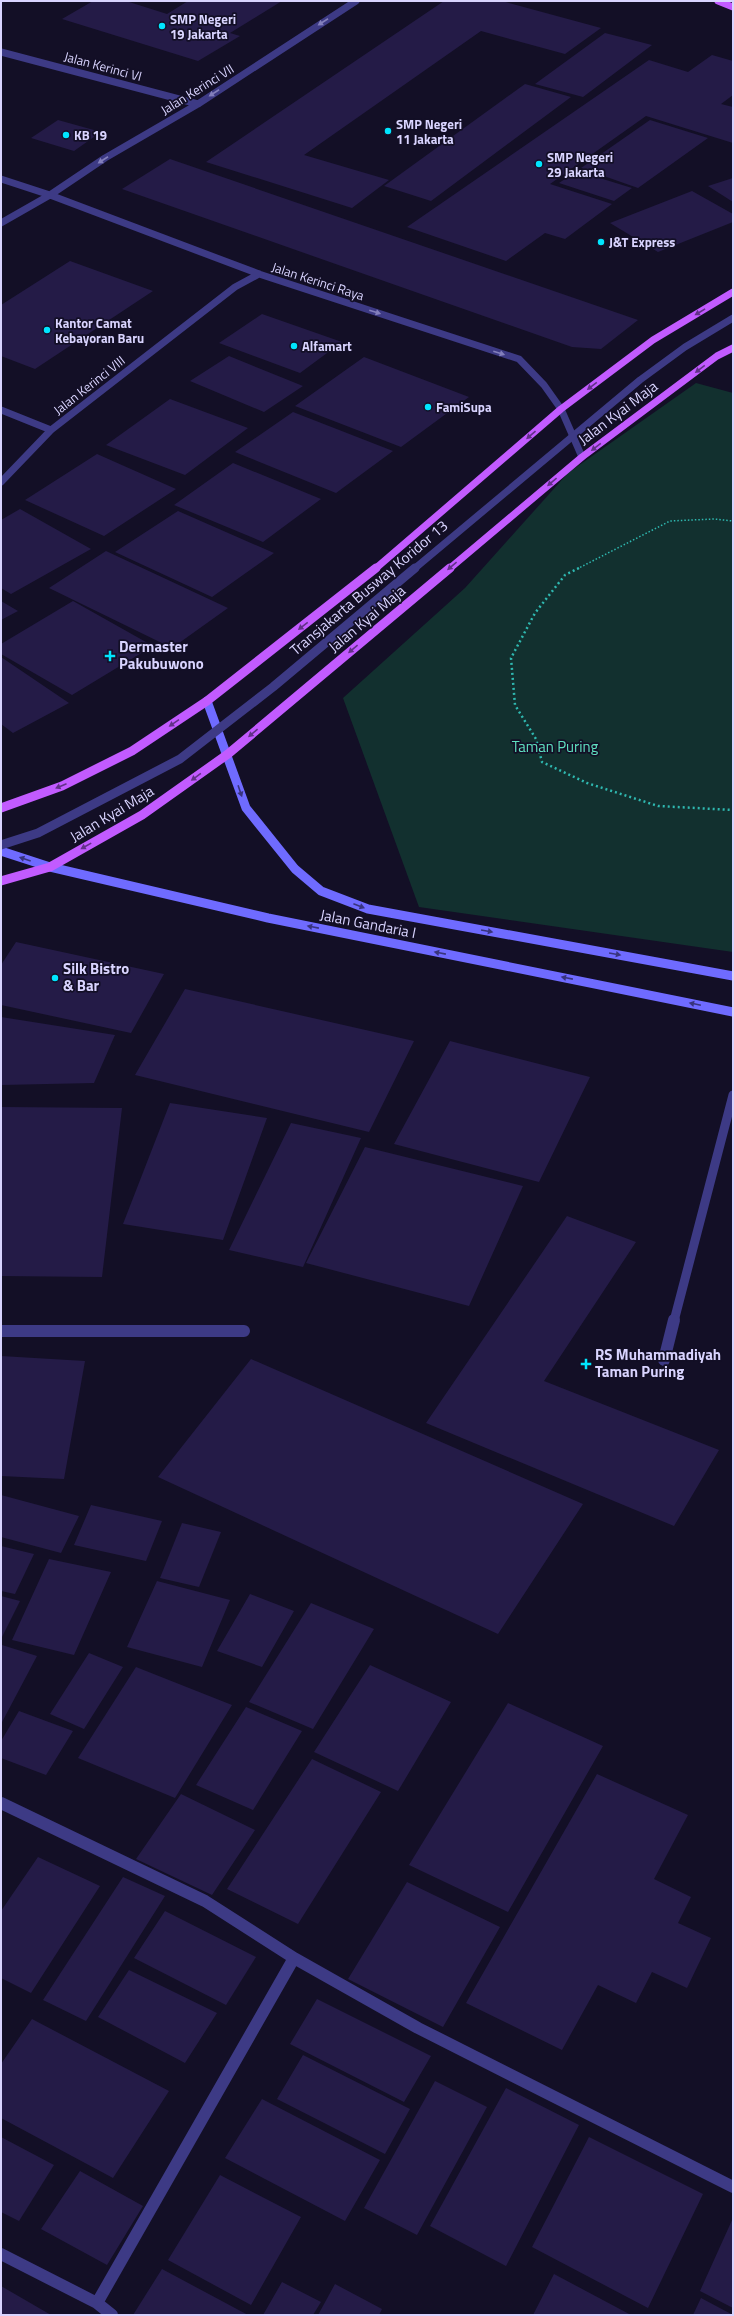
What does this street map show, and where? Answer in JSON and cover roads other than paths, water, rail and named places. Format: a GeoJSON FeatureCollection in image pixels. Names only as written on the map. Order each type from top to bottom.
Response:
{"type":"FeatureCollection","features":[{"type":"Feature","properties":{"kind":"main road"},"geometry":{"type":"LineString","coordinates":[[718,1],[733,7]]}},
{"type":"Feature","properties":{"kind":"main road"},"geometry":{"type":"LineString","coordinates":[[1,808],[62,786],[132,751],[206,701],[363,579],[561,409],[653,340],[733,292]]}},
{"type":"Feature","properties":{"kind":"main road","name":"Jalan Kyai Maja"},"geometry":{"type":"LineString","coordinates":[[1,881],[50,867],[142,815],[228,754],[582,457],[717,356],[733,348]]}},
{"type":"Feature","properties":{"kind":"main road","name":"Jalan Gandaria I"},"geometry":{"type":"LineString","coordinates":[[206,701],[228,754],[246,808],[295,869],[321,891],[368,909],[733,976]]}},
{"type":"Feature","properties":{"kind":"main road","name":"Jalan Gandaria I"},"geometry":{"type":"LineString","coordinates":[[1,851],[50,867],[268,918],[733,1012]]}},
{"type":"Feature","properties":{"kind":"street","name":"Jalan Kerinci VII"},"geometry":{"type":"LineString","coordinates":[[1,223],[50,195],[105,158],[198,104],[356,1]]}},
{"type":"Feature","properties":{"kind":"street","name":"Jalan Kerinci VI"},"geometry":{"type":"LineString","coordinates":[[1,52],[198,104]]}},
{"type":"Feature","properties":{"kind":"street","name":"Jalan Kerinci Raya"},"geometry":{"type":"LineString","coordinates":[[1,179],[50,195],[259,274],[519,359],[544,385],[561,409],[582,457]]}},
{"type":"Feature","properties":{"kind":"street","name":"Jalan Kerinci VIII"},"geometry":{"type":"LineString","coordinates":[[1,482],[50,430],[235,287],[259,274]]}},
{"type":"Feature","properties":{"kind":"street","name":"Transjakarta Busway Koridor 13"},"geometry":{"type":"LineString","coordinates":[[1,845],[38,833],[180,759],[273,687],[640,380],[685,347],[733,318]]}},
{"type":"Feature","properties":{"kind":"street"},"geometry":{"type":"LineString","coordinates":[[1,410],[50,430]]}},
{"type":"Feature","properties":{"kind":"street"},"geometry":{"type":"LineString","coordinates":[[664,1360],[733,1095]]}},
{"type":"Feature","properties":{"kind":"street"},"geometry":{"type":"LineString","coordinates":[[1,1331],[61,1333],[186,1330],[244,1331]]}},
{"type":"Feature","properties":{"kind":"street"},"geometry":{"type":"LineString","coordinates":[[1,1803],[205,1900],[294,1958],[418,2028],[733,2187]]}},
{"type":"Feature","properties":{"kind":"street"},"geometry":{"type":"LineString","coordinates":[[97,2303],[294,1958]]}},
{"type":"Feature","properties":{"kind":"street"},"geometry":{"type":"LineString","coordinates":[[1,2254],[97,2303],[112,2315]]}},
{"type":"Feature","properties":{"kind":"place","name":"SMP Negeri 19 Jakarta"},"geometry":{"type":"Point","coordinates":[162,26]}},
{"type":"Feature","properties":{"kind":"place","name":"SMP Negeri 11 Jakarta"},"geometry":{"type":"Point","coordinates":[388,131]}},
{"type":"Feature","properties":{"kind":"place","name":"KB 19"},"geometry":{"type":"Point","coordinates":[66,135]}},
{"type":"Feature","properties":{"kind":"place","name":"SMP Negeri 29 Jakarta"},"geometry":{"type":"Point","coordinates":[539,164]}},
{"type":"Feature","properties":{"kind":"place","name":"J&T Express"},"geometry":{"type":"Point","coordinates":[601,242]}},
{"type":"Feature","properties":{"kind":"place","name":"Kantor Camat Kebayoran Baru"},"geometry":{"type":"Point","coordinates":[47,330]}},
{"type":"Feature","properties":{"kind":"place","name":"Alfamart"},"geometry":{"type":"Point","coordinates":[294,346]}},
{"type":"Feature","properties":{"kind":"place","name":"FamiSupa"},"geometry":{"type":"Point","coordinates":[428,407]}},
{"type":"Feature","properties":{"kind":"place","name":"Dermaster Pakubuwono"},"geometry":{"type":"Point","coordinates":[110,656]}},
{"type":"Feature","properties":{"kind":"place","name":"Silk Bistro & Bar"},"geometry":{"type":"Point","coordinates":[55,978]}},
{"type":"Feature","properties":{"kind":"place","name":"RS Muhammadiyah Taman Puring"},"geometry":{"type":"Point","coordinates":[586,1364]}},
{"type":"Feature","properties":{"kind":"park label","name":"Taman Puring"},"geometry":{"type":"Point","coordinates":[555,747]}}]}
